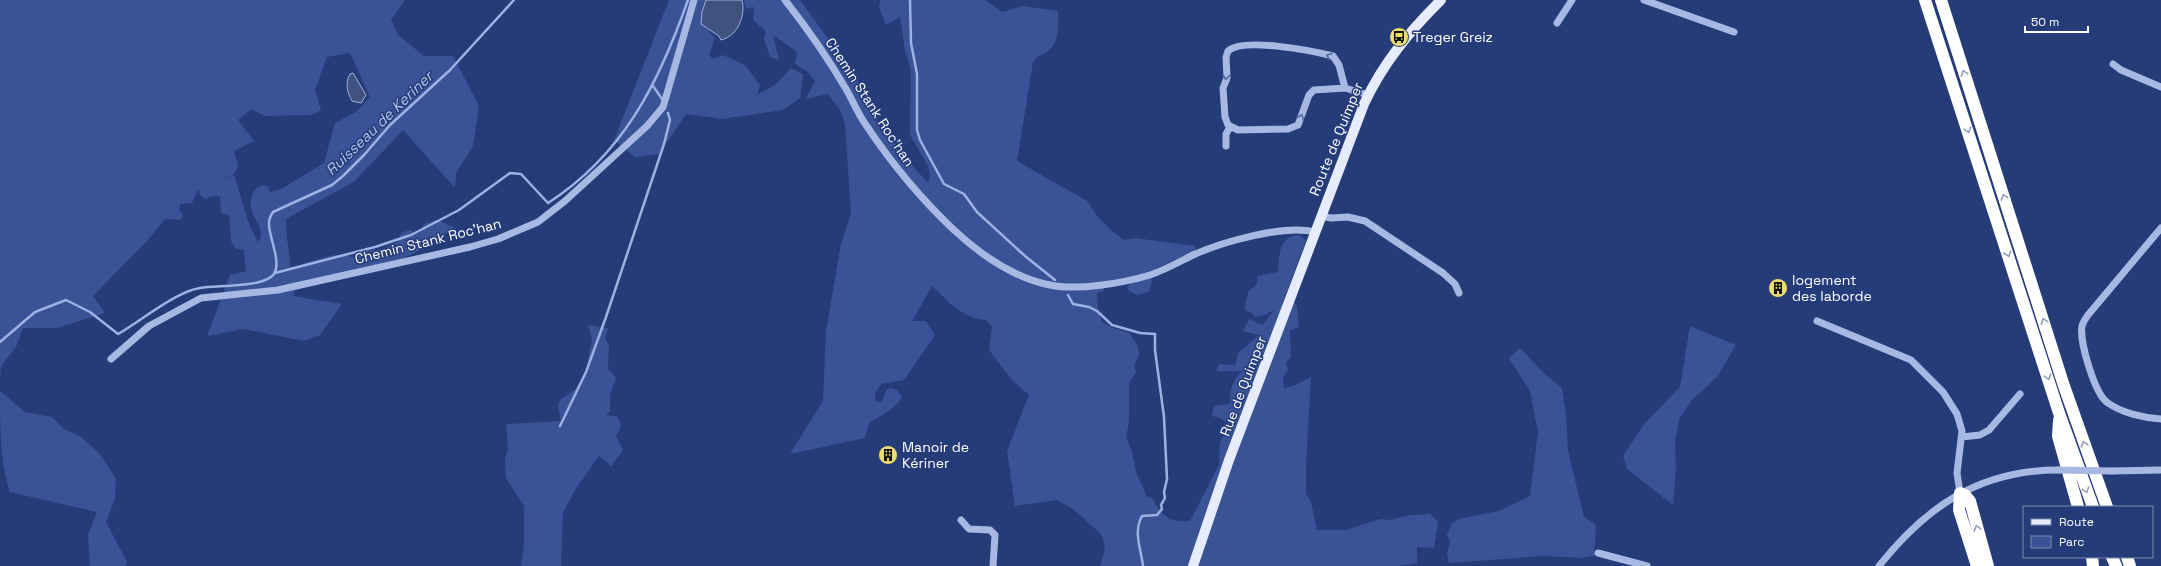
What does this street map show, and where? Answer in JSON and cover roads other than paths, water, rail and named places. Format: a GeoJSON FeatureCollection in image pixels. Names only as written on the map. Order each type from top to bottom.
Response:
{"type":"FeatureCollection","features":[{"type":"Feature","properties":{"kind":"highway"},"geometry":{"type":"LineString","coordinates":[[1925,0],[2060,413],[2093,506]]}},
{"type":"Feature","properties":{"kind":"highway"},"geometry":{"type":"LineString","coordinates":[[1941,0],[2064,386],[2107,506]]}},
{"type":"Feature","properties":{"kind":"highway"},"geometry":{"type":"LineString","coordinates":[[2060,413],[2058,436],[2078,506]]}},
{"type":"Feature","properties":{"kind":"highway"},"geometry":{"type":"LineString","coordinates":[[1977,566],[1959,510],[1960,493],[1965,495],[1970,501],[1988,566]]}},
{"type":"Feature","properties":{"kind":"main road","name":"Route de Quimper"},"geometry":{"type":"LineString","coordinates":[[1321,216],[1368,95],[1395,50],[1441,0]]}},
{"type":"Feature","properties":{"kind":"main road","name":"Rue de Quimper"},"geometry":{"type":"LineString","coordinates":[[1193,566],[1214,502],[1321,216]]}},
{"type":"Feature","properties":{"kind":"street","name":"Chemin Stank Roc'han"},"geometry":{"type":"LineString","coordinates":[[111,358],[149,326],[200,298],[278,290],[470,247],[498,239],[538,222],[636,137],[656,116],[666,97],[694,0]]}},
{"type":"Feature","properties":{"kind":"street","name":"Chemin Stank Roc'han"},"geometry":{"type":"LineString","coordinates":[[785,0],[836,73],[865,124],[916,193],[976,249],[1001,266],[1028,279],[1060,287],[1119,281],[1151,274],[1204,251],[1240,240],[1298,230],[1315,232]]}},
{"type":"Feature","properties":{"kind":"street"},"geometry":{"type":"LineString","coordinates":[[1557,23],[1572,0]]}},
{"type":"Feature","properties":{"kind":"street"},"geometry":{"type":"LineString","coordinates":[[1644,0],[1734,32]]}},
{"type":"Feature","properties":{"kind":"street"},"geometry":{"type":"LineString","coordinates":[[1345,88],[1340,65],[1333,56],[1276,45],[1237,46],[1228,51],[1227,78],[1223,88],[1224,117],[1230,127],[1238,130],[1288,129],[1295,127],[1300,120],[1312,91],[1345,88],[1368,95]]}},
{"type":"Feature","properties":{"kind":"street"},"geometry":{"type":"LineString","coordinates":[[2113,64],[2121,70],[2161,87]]}},
{"type":"Feature","properties":{"kind":"street"},"geometry":{"type":"LineString","coordinates":[[1226,146],[1226,134],[1230,127]]}},
{"type":"Feature","properties":{"kind":"street"},"geometry":{"type":"LineString","coordinates":[[1321,216],[1331,218],[1348,217],[1365,221],[1444,273],[1455,284],[1459,293]]}},
{"type":"Feature","properties":{"kind":"street"},"geometry":{"type":"LineString","coordinates":[[2161,228],[2088,315],[2082,328],[2093,376],[2102,399],[2114,407],[2146,417],[2161,419]]}},
{"type":"Feature","properties":{"kind":"street"},"geometry":{"type":"LineString","coordinates":[[1817,321],[1911,360],[1935,383],[1957,414],[1962,437],[1957,473],[1960,493]]}},
{"type":"Feature","properties":{"kind":"street"},"geometry":{"type":"LineString","coordinates":[[1962,437],[1976,436],[1986,432],[2020,394]]}},
{"type":"Feature","properties":{"kind":"street"},"geometry":{"type":"LineString","coordinates":[[1879,566],[1905,535],[1920,521],[1935,508],[1960,493],[2018,474],[2058,470],[2161,470]]}},
{"type":"Feature","properties":{"kind":"street"},"geometry":{"type":"LineString","coordinates":[[961,520],[969,529],[990,530],[995,535],[993,566]]}},
{"type":"Feature","properties":{"kind":"street"},"geometry":{"type":"LineString","coordinates":[[1598,553],[1646,566]]}},
{"type":"Feature","properties":{"kind":"waterway","name":"Ruisseau de Keriner"},"geometry":{"type":"LineString","coordinates":[[0,342],[35,312],[66,300],[90,312],[118,334],[169,301],[190,291],[208,287],[251,284],[261,282],[269,278],[274,274],[276,269],[276,256],[269,228],[269,220],[273,212],[332,185],[343,176],[364,155],[390,125],[450,70],[514,0]]}},
{"type":"Feature","properties":{"kind":"waterway"},"geometry":{"type":"LineString","coordinates":[[275,273],[375,247],[411,235],[459,210],[510,173],[521,174],[548,203],[575,184],[598,162],[618,139],[636,114],[665,59],[688,0]]}},
{"type":"Feature","properties":{"kind":"waterway"},"geometry":{"type":"LineString","coordinates":[[910,0],[911,43],[917,74],[917,130],[920,140],[944,184],[964,194],[977,212],[1025,256],[1055,280]]}},
{"type":"Feature","properties":{"kind":"waterway"},"geometry":{"type":"LineString","coordinates":[[653,86],[662,99]]}},
{"type":"Feature","properties":{"kind":"waterway"},"geometry":{"type":"LineString","coordinates":[[560,426],[586,372],[606,317],[664,144],[670,120],[668,113]]}},
{"type":"Feature","properties":{"kind":"waterway"},"geometry":{"type":"LineString","coordinates":[[1068,295],[1073,304],[1089,307],[1097,311],[1112,325],[1140,333],[1155,334],[1155,350],[1164,417],[1167,479],[1164,492],[1165,498],[1161,505],[1162,509],[1157,515],[1142,516],[1139,522],[1138,541],[1143,566]]}},
{"type":"Feature","properties":{"kind":"place","name":"Treger Greiz"},"geometry":{"type":"Point","coordinates":[1399,37]}},
{"type":"Feature","properties":{"kind":"place","name":"logement des laborde"},"geometry":{"type":"Point","coordinates":[1778,288]}},
{"type":"Feature","properties":{"kind":"place","name":"Manoir de Kériner"},"geometry":{"type":"Point","coordinates":[888,455]}}]}
